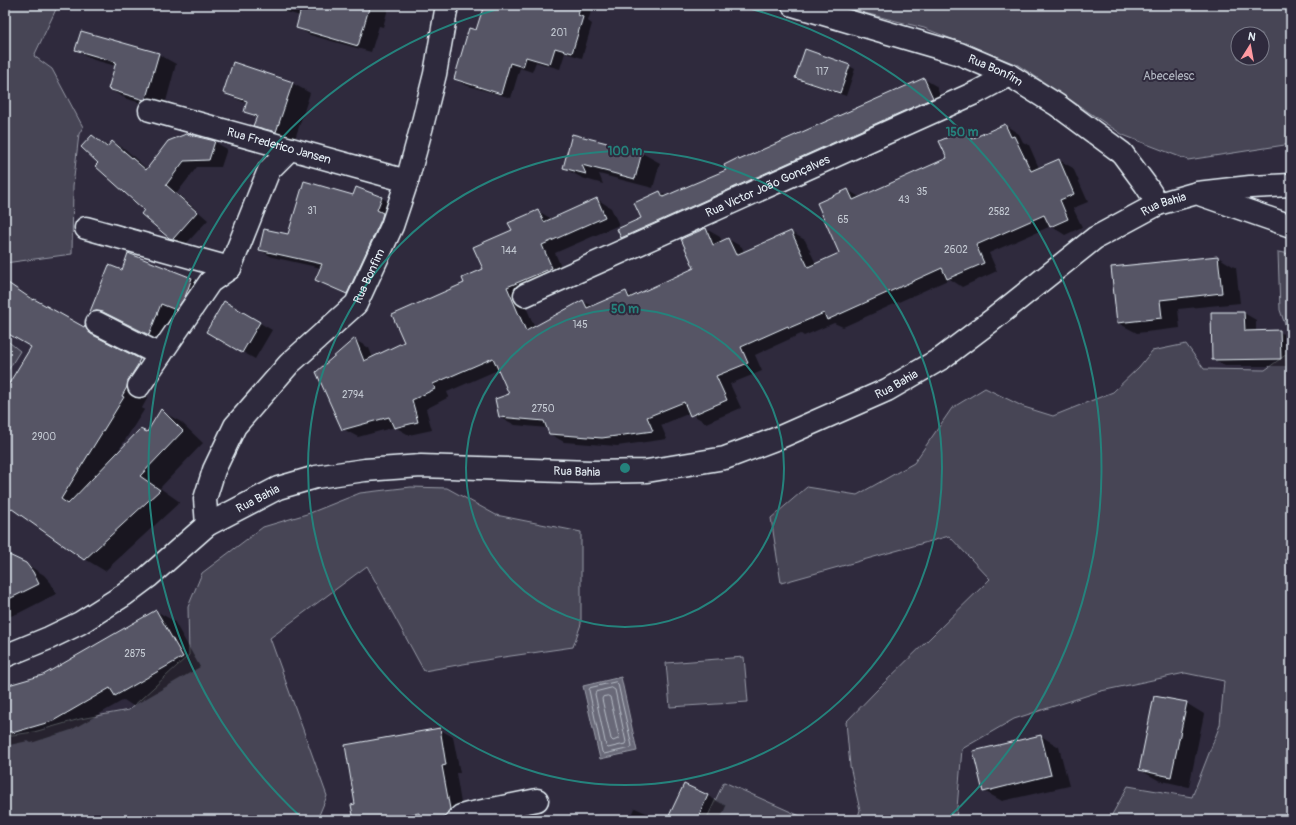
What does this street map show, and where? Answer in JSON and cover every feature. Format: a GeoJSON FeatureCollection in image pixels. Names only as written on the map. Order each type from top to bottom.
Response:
{"type":"FeatureCollection","features":[{"type":"Feature","properties":{"kind":"street","name":"Rua Bonfim"},"geometry":{"type":"LineString","coordinates":[[207,525],[205,499],[214,470],[235,426],[289,364],[356,304],[392,226],[407,182],[435,74],[447,5]]}},
{"type":"Feature","properties":{"kind":"street","name":"Rua Bonfim"},"geometry":{"type":"LineString","coordinates":[[792,5],[960,54],[1008,75],[1056,105],[1122,153],[1146,184],[1158,204]]}},
{"type":"Feature","properties":{"kind":"street","name":"Rua Victor João Gonçalves"},"geometry":{"type":"LineString","coordinates":[[525,295],[977,92],[1008,75]]}},
{"type":"Feature","properties":{"kind":"street","name":"Rua Frederico Jansen"},"geometry":{"type":"LineString","coordinates":[[150,110],[407,182]]}},
{"type":"Feature","properties":{"kind":"street"},"geometry":{"type":"LineString","coordinates":[[140,386],[210,282],[230,268],[269,170],[290,149]]}},
{"type":"Feature","properties":{"kind":"street","name":"Rua Bahia"},"geometry":{"type":"LineString","coordinates":[[5,656],[80,623],[124,595],[148,577],[207,525],[278,488],[316,477],[365,470],[421,466],[591,472],[647,471],[724,458],[778,438],[887,390],[942,358],[991,322],[1095,238],[1158,204],[1197,193],[1250,187],[1291,185]]}},
{"type":"Feature","properties":{"kind":"street","name":"Rua Bahia"},"geometry":{"type":"LineString","coordinates":[[1197,193],[1291,226]]}},
{"type":"Feature","properties":{"kind":"street"},"geometry":{"type":"LineString","coordinates":[[86,228],[230,268]]}},
{"type":"Feature","properties":{"kind":"street"},"geometry":{"type":"LineString","coordinates":[[97,323],[160,355]]}},
{"type":"Feature","properties":{"kind":"street"},"geometry":{"type":"LineString","coordinates":[[457,820],[461,816],[468,814],[537,800]]}},
{"type":"Feature","properties":{"kind":"green space"},"geometry":{"type":"Polygon","coordinates":[[[5,5],[58,5],[34,56],[52,69],[83,127],[79,134],[73,186],[72,254],[5,263],[5,5]]]}},
{"type":"Feature","properties":{"kind":"green space","name":"Abecelesc"},"geometry":{"type":"Polygon","coordinates":[[[851,5],[1291,5],[1291,144],[1188,160],[1123,135],[1018,65],[924,28],[849,9],[851,5]]]}},
{"type":"Feature","properties":{"kind":"green space"},"geometry":{"type":"Polygon","coordinates":[[[1278,252],[1291,254],[1291,342],[1280,310],[1278,252]]]}},
{"type":"Feature","properties":{"kind":"green space"},"geometry":{"type":"Polygon","coordinates":[[[5,339],[20,351],[7,372],[5,371],[5,339]]]}},
{"type":"Feature","properties":{"kind":"green space"},"geometry":{"type":"Polygon","coordinates":[[[1186,344],[1204,369],[1265,370],[1291,351],[1291,820],[1109,820],[1128,786],[1192,797],[1220,725],[1224,681],[1185,673],[1101,691],[1014,719],[962,749],[956,820],[857,820],[860,810],[850,766],[846,722],[990,579],[949,536],[781,583],[771,518],[807,487],[857,495],[914,463],[952,408],[985,388],[1024,407],[1053,416],[1113,392],[1139,367],[1152,351],[1186,344]]]}},
{"type":"Feature","properties":{"kind":"green space"},"geometry":{"type":"Polygon","coordinates":[[[411,487],[447,488],[496,515],[581,532],[581,624],[573,647],[497,658],[424,671],[367,566],[270,638],[327,796],[317,820],[5,820],[5,736],[34,732],[80,719],[129,710],[189,655],[188,607],[202,573],[263,527],[310,513],[360,493],[411,487]]]}},
{"type":"Feature","properties":{"kind":"green space"},"geometry":{"type":"Polygon","coordinates":[[[744,657],[748,702],[670,707],[666,663],[744,657]]]}},
{"type":"Feature","properties":{"kind":"green space"},"geometry":{"type":"Polygon","coordinates":[[[724,782],[800,816],[798,820],[706,820],[724,782]]]}},
{"type":"Feature","properties":{"kind":"water"},"geometry":{"type":"Polygon","coordinates":[[[621,677],[637,751],[600,759],[583,686],[621,677]]]}},
{"type":"Feature","properties":{"kind":"building"},"geometry":{"type":"Polygon","coordinates":[[[302,5],[370,5],[358,46],[296,28],[302,5]]]}},
{"type":"Feature","properties":{"kind":"building"},"geometry":{"type":"Polygon","coordinates":[[[484,5],[581,5],[578,15],[583,17],[572,53],[555,48],[550,64],[526,57],[523,67],[510,63],[501,94],[454,79],[469,28],[476,30],[484,5]]]}},
{"type":"Feature","properties":{"kind":"building"},"geometry":{"type":"Polygon","coordinates":[[[81,31],[159,53],[146,98],[144,100],[108,89],[116,62],[75,50],[81,31]]]}},
{"type":"Feature","properties":{"kind":"building"},"geometry":{"type":"Polygon","coordinates":[[[805,49],[850,65],[840,93],[795,78],[805,49]]]}},
{"type":"Feature","properties":{"kind":"building"},"geometry":{"type":"Polygon","coordinates":[[[233,62],[293,82],[276,132],[253,126],[257,116],[244,112],[247,101],[223,93],[233,62]]]}},
{"type":"Feature","properties":{"kind":"building"},"geometry":{"type":"Polygon","coordinates":[[[924,78],[933,98],[621,238],[617,229],[641,218],[634,203],[660,191],[663,197],[726,170],[724,165],[738,158],[739,160],[924,78]]]}},
{"type":"Feature","properties":{"kind":"building"},"geometry":{"type":"Polygon","coordinates":[[[1005,124],[1011,137],[1014,136],[1031,171],[1059,159],[1074,194],[1060,200],[1068,219],[1050,227],[1044,215],[976,245],[984,263],[947,279],[942,268],[827,320],[824,313],[789,328],[788,326],[741,347],[748,363],[716,376],[727,400],[690,416],[684,402],[647,417],[653,431],[602,438],[549,434],[544,421],[499,417],[495,399],[509,394],[493,358],[433,384],[435,389],[412,400],[418,422],[394,428],[389,417],[342,430],[316,372],[355,338],[364,361],[404,342],[392,315],[464,283],[462,278],[483,269],[473,247],[512,230],[508,223],[538,210],[544,222],[597,198],[605,217],[542,245],[552,268],[507,287],[526,331],[583,300],[587,308],[626,291],[629,298],[694,268],[681,239],[706,228],[713,245],[728,238],[736,255],[791,231],[808,267],[839,253],[817,203],[848,189],[853,200],[947,158],[939,141],[967,129],[971,139],[1005,124]]]}},
{"type":"Feature","properties":{"kind":"building"},"geometry":{"type":"Polygon","coordinates":[[[186,134],[215,141],[209,160],[184,161],[166,185],[197,212],[173,239],[169,238],[141,214],[144,210],[95,166],[98,163],[81,147],[92,135],[107,147],[112,141],[146,170],[168,141],[186,134]]]}},
{"type":"Feature","properties":{"kind":"building"},"geometry":{"type":"Polygon","coordinates":[[[572,134],[642,152],[635,179],[582,165],[586,174],[563,168],[572,134]]]}},
{"type":"Feature","properties":{"kind":"building"},"geometry":{"type":"Polygon","coordinates":[[[304,181],[353,195],[356,187],[382,197],[377,210],[383,213],[381,220],[347,294],[315,280],[322,264],[259,250],[264,229],[288,234],[304,181]]]}},
{"type":"Feature","properties":{"kind":"building"},"geometry":{"type":"Polygon","coordinates":[[[128,253],[192,278],[185,297],[176,310],[161,304],[149,335],[103,312],[96,311],[89,314],[109,265],[122,270],[128,253]]]}},
{"type":"Feature","properties":{"kind":"building"},"geometry":{"type":"Polygon","coordinates":[[[1218,256],[1222,293],[1160,300],[1162,318],[1117,323],[1111,267],[1218,256]]]}},
{"type":"Feature","properties":{"kind":"building"},"geometry":{"type":"Polygon","coordinates":[[[5,281],[33,300],[34,299],[84,327],[85,325],[91,334],[140,359],[129,379],[122,396],[124,397],[61,499],[68,504],[140,429],[147,432],[161,409],[183,431],[140,476],[160,490],[84,560],[5,504],[5,390],[31,347],[5,332],[5,281]]]}},
{"type":"Feature","properties":{"kind":"building"},"geometry":{"type":"Polygon","coordinates":[[[224,301],[260,322],[242,353],[206,332],[224,301]]]}},
{"type":"Feature","properties":{"kind":"building"},"geometry":{"type":"Polygon","coordinates":[[[1211,312],[1244,312],[1245,331],[1280,330],[1281,359],[1212,360],[1211,312]]]}},
{"type":"Feature","properties":{"kind":"building"},"geometry":{"type":"Polygon","coordinates":[[[5,553],[26,563],[33,572],[39,584],[5,601],[5,553]]]}},
{"type":"Feature","properties":{"kind":"building"},"geometry":{"type":"Polygon","coordinates":[[[156,610],[183,657],[115,696],[110,688],[53,721],[12,733],[12,731],[5,733],[5,686],[43,675],[156,610]]]}},
{"type":"Feature","properties":{"kind":"building"},"geometry":{"type":"Polygon","coordinates":[[[1154,696],[1187,702],[1171,777],[1139,770],[1154,696]]]}},
{"type":"Feature","properties":{"kind":"building"},"geometry":{"type":"Polygon","coordinates":[[[440,728],[446,765],[442,766],[450,809],[445,816],[445,820],[420,820],[419,813],[380,820],[354,820],[351,805],[355,804],[345,745],[440,728]]]}},
{"type":"Feature","properties":{"kind":"building"},"geometry":{"type":"Polygon","coordinates":[[[1041,735],[1051,775],[983,792],[973,751],[1041,735]]]}},
{"type":"Feature","properties":{"kind":"building"},"geometry":{"type":"Polygon","coordinates":[[[684,784],[708,795],[697,820],[667,820],[684,784]]]}}]}
